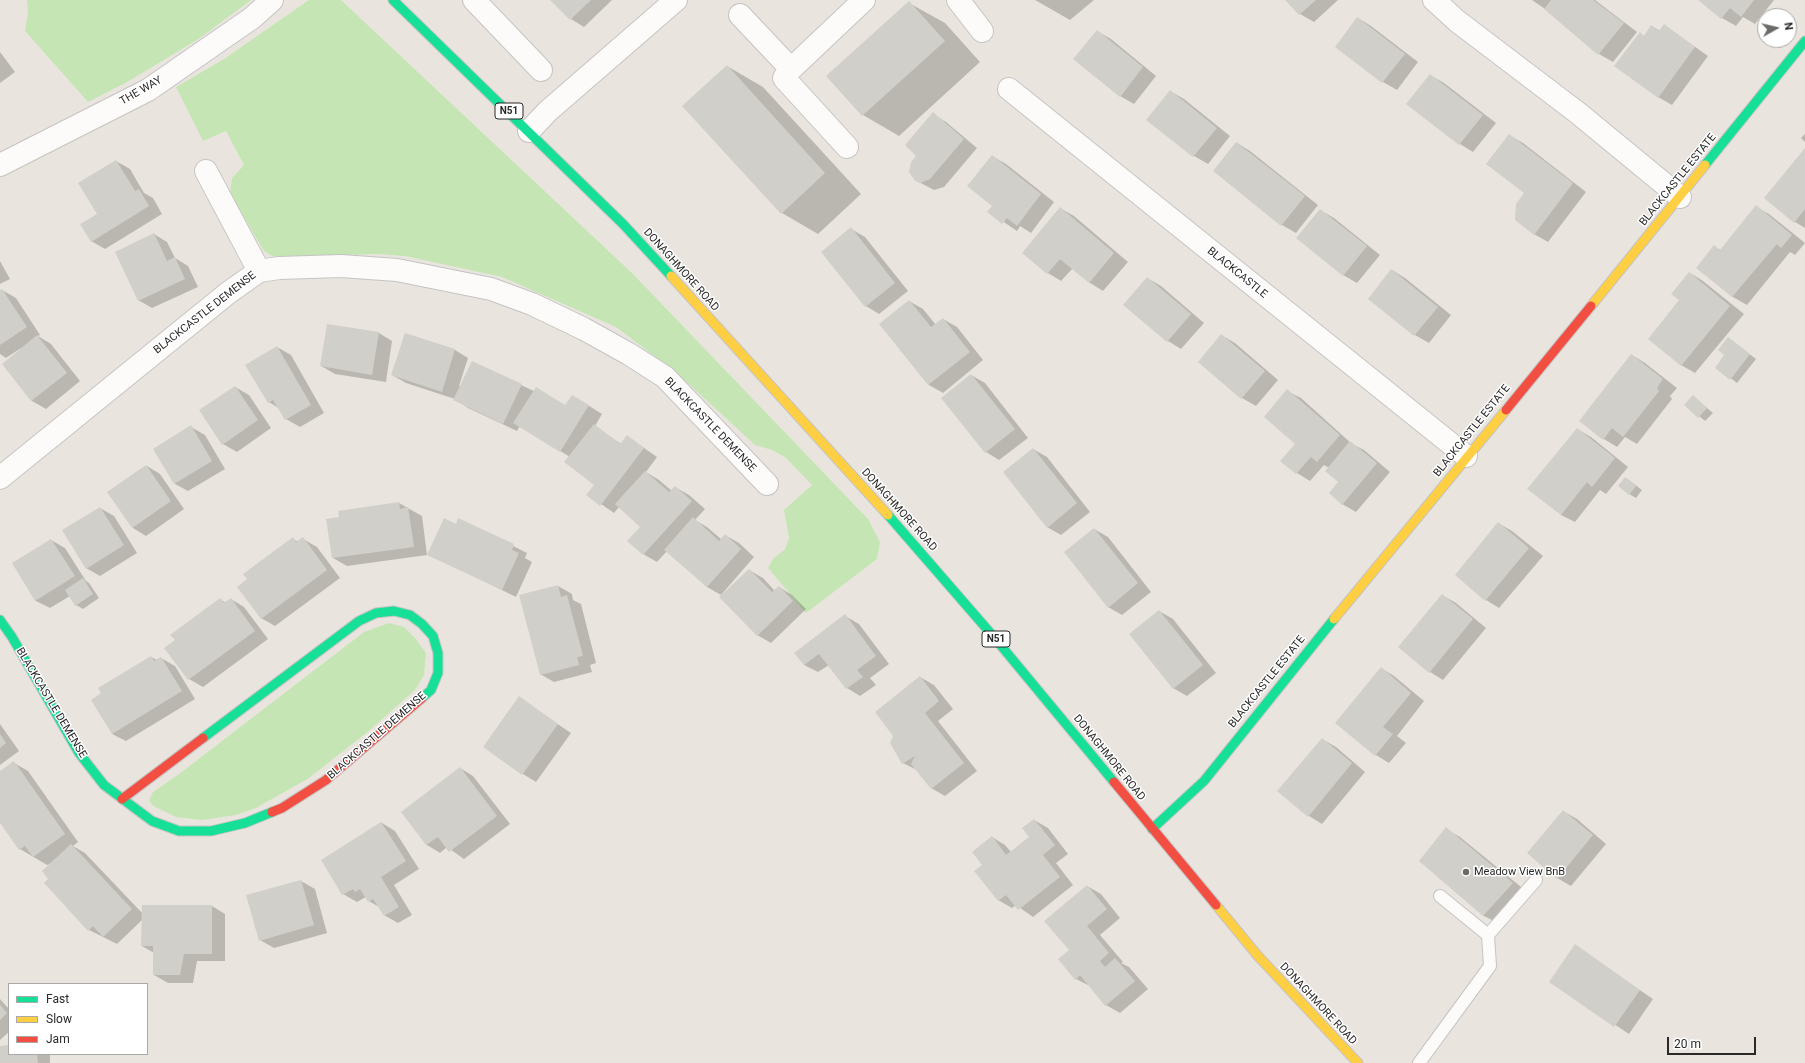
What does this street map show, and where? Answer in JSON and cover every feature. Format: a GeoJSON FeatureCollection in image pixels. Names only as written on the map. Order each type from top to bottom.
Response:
{"type":"FeatureCollection","features":[{"type":"Feature","properties":{"kind":"street","name":"THE WAY"},"geometry":{"type":"LineString","coordinates":[[0,165],[148,90],[252,18],[272,0]]}},
{"type":"Feature","properties":{"kind":"street","name":"DONAGHMORE ROAD"},"geometry":{"type":"LineString","coordinates":[[393,0],[623,224],[925,557],[1258,956],[1358,1063]]}},
{"type":"Feature","properties":{"kind":"street"},"geometry":{"type":"LineString","coordinates":[[474,0],[541,70]]}},
{"type":"Feature","properties":{"kind":"street"},"geometry":{"type":"LineString","coordinates":[[529,131],[548,111],[676,0]]}},
{"type":"Feature","properties":{"kind":"street"},"geometry":{"type":"LineString","coordinates":[[846,147],[784,78],[791,69],[864,0]]}},
{"type":"Feature","properties":{"kind":"street"},"geometry":{"type":"LineString","coordinates":[[958,0],[982,31]]}},
{"type":"Feature","properties":{"kind":"street"},"geometry":{"type":"LineString","coordinates":[[1434,0],[1457,20],[1578,113],[1680,197]]}},
{"type":"Feature","properties":{"kind":"street"},"geometry":{"type":"LineString","coordinates":[[740,15],[791,69]]}},
{"type":"Feature","properties":{"kind":"street","name":"BLACKCASTLE ESTATE"},"geometry":{"type":"LineString","coordinates":[[1152,829],[1204,781],[1466,456],[1680,197],[1805,42]]}},
{"type":"Feature","properties":{"kind":"street","name":"BLACKCASTLE"},"geometry":{"type":"LineString","coordinates":[[1009,89],[1466,456]]}},
{"type":"Feature","properties":{"kind":"street"},"geometry":{"type":"LineString","coordinates":[[206,171],[259,271]]}},
{"type":"Feature","properties":{"kind":"street","name":"BLACKCASTLE DEMENSE"},"geometry":{"type":"LineString","coordinates":[[0,477],[228,293],[259,271],[280,268],[341,266],[397,270],[491,289],[532,304],[584,329],[629,354],[665,377],[767,484]]}},
{"type":"Feature","properties":{"kind":"street","name":"BLACKCASTLE DEMENSE"},"geometry":{"type":"LineString","coordinates":[[0,620],[12,637],[79,753],[104,785],[122,799],[152,821],[179,831],[210,831],[244,823],[282,808],[326,780],[431,690],[438,673],[438,654],[433,636],[422,624],[410,615],[394,611],[376,613],[359,621],[122,799]]}},
{"type":"Feature","properties":{"kind":"lane"},"geometry":{"type":"LineString","coordinates":[[1419,1063],[1490,966],[1488,935],[1536,880]]}},
{"type":"Feature","properties":{"kind":"lane"},"geometry":{"type":"LineString","coordinates":[[1440,896],[1488,935]]}},
{"type":"Feature","properties":{"kind":"green space"},"geometry":{"type":"Polygon","coordinates":[[[27,0],[251,0],[200,38],[129,81],[88,102],[25,31],[28,12],[27,0]]]}},
{"type":"Feature","properties":{"kind":"green space"},"geometry":{"type":"Polygon","coordinates":[[[309,0],[341,0],[633,274],[868,519],[880,542],[877,559],[806,613],[768,568],[773,559],[785,549],[789,538],[784,510],[812,485],[785,457],[772,450],[755,445],[678,374],[616,327],[502,277],[405,256],[378,254],[274,257],[264,251],[230,194],[232,178],[244,165],[226,131],[203,141],[176,87],[224,59],[309,0]]]}},
{"type":"Feature","properties":{"kind":"green space"},"geometry":{"type":"Polygon","coordinates":[[[389,623],[404,627],[415,638],[426,653],[424,675],[415,690],[370,730],[309,778],[256,808],[236,815],[202,820],[176,817],[153,806],[149,800],[153,792],[179,774],[364,632],[389,623]]]}},
{"type":"Feature","properties":{"kind":"building"},"geometry":{"type":"Polygon","coordinates":[[[550,0],[591,0],[570,20],[550,0]]]}},
{"type":"Feature","properties":{"kind":"building"},"geometry":{"type":"Polygon","coordinates":[[[1285,0],[1316,0],[1299,15],[1285,0]]]}},
{"type":"Feature","properties":{"kind":"building"},"geometry":{"type":"Polygon","coordinates":[[[1551,0],[1593,0],[1624,23],[1598,55],[1544,9],[1551,0]]]}},
{"type":"Feature","properties":{"kind":"building"},"geometry":{"type":"Polygon","coordinates":[[[1698,0],[1754,0],[1741,17],[1730,8],[1721,19],[1698,0]]]}},
{"type":"Feature","properties":{"kind":"building"},"geometry":{"type":"Polygon","coordinates":[[[909,1],[945,41],[862,116],[826,76],[909,1]]]}},
{"type":"Feature","properties":{"kind":"building"},"geometry":{"type":"Polygon","coordinates":[[[1357,17],[1405,54],[1382,83],[1335,47],[1357,17]]]}},
{"type":"Feature","properties":{"kind":"building"},"geometry":{"type":"Polygon","coordinates":[[[1664,24],[1695,47],[1658,98],[1614,66],[1640,32],[1644,36],[1651,25],[1659,31],[1664,24]]]}},
{"type":"Feature","properties":{"kind":"building"},"geometry":{"type":"Polygon","coordinates":[[[1097,30],[1143,67],[1120,97],[1073,59],[1097,30]]]}},
{"type":"Feature","properties":{"kind":"building"},"geometry":{"type":"Polygon","coordinates":[[[727,65],[825,173],[781,214],[682,106],[727,65]]]}},
{"type":"Feature","properties":{"kind":"building"},"geometry":{"type":"Polygon","coordinates":[[[1430,74],[1483,115],[1459,145],[1406,104],[1430,74]]]}},
{"type":"Feature","properties":{"kind":"building"},"geometry":{"type":"Polygon","coordinates":[[[1170,90],[1217,128],[1193,157],[1146,120],[1170,90]]]}},
{"type":"Feature","properties":{"kind":"building"},"geometry":{"type":"Polygon","coordinates":[[[933,112],[964,139],[930,179],[920,183],[915,181],[909,172],[911,162],[916,156],[905,145],[933,112]]]}},
{"type":"Feature","properties":{"kind":"building"},"geometry":{"type":"Polygon","coordinates":[[[1509,134],[1573,183],[1534,235],[1515,220],[1516,204],[1524,193],[1486,164],[1509,134]]]}},
{"type":"Feature","properties":{"kind":"building"},"geometry":{"type":"Polygon","coordinates":[[[1236,142],[1305,196],[1281,226],[1213,171],[1236,142]]]}},
{"type":"Feature","properties":{"kind":"building"},"geometry":{"type":"Polygon","coordinates":[[[1805,148],[1805,209],[1794,223],[1764,198],[1805,148]]]}},
{"type":"Feature","properties":{"kind":"building"},"geometry":{"type":"Polygon","coordinates":[[[992,155],[1041,194],[1017,226],[1007,218],[1002,224],[987,212],[992,206],[967,186],[992,155]]]}},
{"type":"Feature","properties":{"kind":"building"},"geometry":{"type":"Polygon","coordinates":[[[116,160],[135,191],[139,189],[149,206],[91,242],[80,224],[97,214],[78,183],[116,160]]]}},
{"type":"Feature","properties":{"kind":"building"},"geometry":{"type":"Polygon","coordinates":[[[1756,205],[1792,235],[1781,248],[1777,244],[1732,297],[1696,268],[1714,245],[1720,250],[1756,205]]]}},
{"type":"Feature","properties":{"kind":"building"},"geometry":{"type":"Polygon","coordinates":[[[1060,207],[1114,253],[1089,283],[1060,259],[1047,274],[1022,253],[1060,207]]]}},
{"type":"Feature","properties":{"kind":"building"},"geometry":{"type":"Polygon","coordinates":[[[1320,209],[1367,246],[1343,276],[1296,238],[1320,209]]]}},
{"type":"Feature","properties":{"kind":"building"},"geometry":{"type":"Polygon","coordinates":[[[851,227],[895,283],[865,307],[821,252],[851,227]]]}},
{"type":"Feature","properties":{"kind":"building"},"geometry":{"type":"Polygon","coordinates":[[[154,233],[167,261],[175,257],[185,279],[138,301],[115,252],[154,233]]]}},
{"type":"Feature","properties":{"kind":"building"},"geometry":{"type":"Polygon","coordinates":[[[1391,269],[1438,307],[1414,336],[1368,299],[1391,269]]]}},
{"type":"Feature","properties":{"kind":"building"},"geometry":{"type":"Polygon","coordinates":[[[1689,272],[1730,306],[1681,366],[1648,339],[1679,300],[1671,294],[1689,272]]]}},
{"type":"Feature","properties":{"kind":"building"},"geometry":{"type":"Polygon","coordinates":[[[1147,277],[1191,314],[1167,342],[1123,305],[1147,277]]]}},
{"type":"Feature","properties":{"kind":"building"},"geometry":{"type":"Polygon","coordinates":[[[2,289],[27,327],[0,345],[0,290],[2,289]]]}},
{"type":"Feature","properties":{"kind":"building"},"geometry":{"type":"Polygon","coordinates":[[[909,300],[931,327],[943,318],[970,352],[928,385],[879,324],[909,300]]]}},
{"type":"Feature","properties":{"kind":"building"},"geometry":{"type":"Polygon","coordinates":[[[327,324],[379,332],[372,375],[320,366],[327,324]]]}},
{"type":"Feature","properties":{"kind":"building"},"geometry":{"type":"Polygon","coordinates":[[[405,333],[455,349],[442,392],[391,375],[405,333]]]}},
{"type":"Feature","properties":{"kind":"building"},"geometry":{"type":"Polygon","coordinates":[[[1221,334],[1265,371],[1241,399],[1198,362],[1221,334]]]}},
{"type":"Feature","properties":{"kind":"building"},"geometry":{"type":"Polygon","coordinates":[[[37,335],[67,373],[31,401],[2,364],[37,335]]]}},
{"type":"Feature","properties":{"kind":"building"},"geometry":{"type":"Polygon","coordinates":[[[1728,337],[1750,354],[1730,380],[1715,368],[1724,355],[1718,350],[1728,337]]]}},
{"type":"Feature","properties":{"kind":"building"},"geometry":{"type":"Polygon","coordinates":[[[277,346],[311,405],[285,420],[273,400],[268,403],[245,365],[277,346]]]}},
{"type":"Feature","properties":{"kind":"building"},"geometry":{"type":"Polygon","coordinates":[[[1631,354],[1663,379],[1657,388],[1659,391],[1623,437],[1612,428],[1603,440],[1579,421],[1631,354]]]}},
{"type":"Feature","properties":{"kind":"building"},"geometry":{"type":"Polygon","coordinates":[[[472,361],[522,384],[503,424],[453,400],[472,361]]]}},
{"type":"Feature","properties":{"kind":"building"},"geometry":{"type":"Polygon","coordinates":[[[971,374],[1015,429],[985,453],[941,398],[971,374]]]}},
{"type":"Feature","properties":{"kind":"building"},"geometry":{"type":"Polygon","coordinates":[[[235,386],[258,420],[222,445],[199,410],[235,386]]]}},
{"type":"Feature","properties":{"kind":"building"},"geometry":{"type":"Polygon","coordinates":[[[536,387],[565,405],[572,395],[589,405],[560,452],[513,423],[536,387]]]}},
{"type":"Feature","properties":{"kind":"building"},"geometry":{"type":"Polygon","coordinates":[[[1287,389],[1340,435],[1317,462],[1311,457],[1296,474],[1280,461],[1295,444],[1264,417],[1287,389]]]}},
{"type":"Feature","properties":{"kind":"building"},"geometry":{"type":"Polygon","coordinates":[[[1693,395],[1707,408],[1698,418],[1684,405],[1693,395]]]}},
{"type":"Feature","properties":{"kind":"building"},"geometry":{"type":"Polygon","coordinates":[[[594,424],[620,444],[627,435],[644,448],[600,506],[586,495],[594,485],[564,462],[594,424]]]}},
{"type":"Feature","properties":{"kind":"building"},"geometry":{"type":"Polygon","coordinates":[[[191,425],[212,461],[174,484],[153,449],[191,425]]]}},
{"type":"Feature","properties":{"kind":"building"},"geometry":{"type":"Polygon","coordinates":[[[1577,428],[1615,458],[1592,487],[1587,482],[1561,515],[1527,489],[1577,428]]]}},
{"type":"Feature","properties":{"kind":"building"},"geometry":{"type":"Polygon","coordinates":[[[1350,441],[1377,463],[1342,505],[1329,493],[1338,482],[1325,471],[1350,441]]]}},
{"type":"Feature","properties":{"kind":"building"},"geometry":{"type":"Polygon","coordinates":[[[1033,448],[1077,503],[1047,528],[1003,472],[1033,448]]]}},
{"type":"Feature","properties":{"kind":"building"},"geometry":{"type":"Polygon","coordinates":[[[146,465],[171,501],[132,528],[107,492],[146,465]]]}},
{"type":"Feature","properties":{"kind":"building"},"geometry":{"type":"Polygon","coordinates":[[[645,471],[669,492],[675,486],[692,501],[643,555],[627,541],[640,527],[615,504],[645,471]]]}},
{"type":"Feature","properties":{"kind":"building"},"geometry":{"type":"Polygon","coordinates":[[[1625,477],[1636,486],[1629,495],[1618,486],[1625,477]]]}},
{"type":"Feature","properties":{"kind":"building"},"geometry":{"type":"Polygon","coordinates":[[[399,502],[400,509],[408,507],[414,547],[332,558],[326,519],[339,517],[338,511],[399,502]]]}},
{"type":"Feature","properties":{"kind":"building"},"geometry":{"type":"Polygon","coordinates":[[[100,507],[124,545],[86,569],[62,530],[100,507]]]}},
{"type":"Feature","properties":{"kind":"building"},"geometry":{"type":"Polygon","coordinates":[[[693,517],[719,541],[725,534],[741,549],[707,587],[664,550],[693,517]]]}},
{"type":"Feature","properties":{"kind":"building"},"geometry":{"type":"Polygon","coordinates":[[[444,518],[456,524],[458,518],[514,544],[512,550],[519,553],[502,590],[427,555],[444,518]]]}},
{"type":"Feature","properties":{"kind":"building"},"geometry":{"type":"Polygon","coordinates":[[[1498,522],[1529,548],[1485,601],[1455,575],[1498,522]]]}},
{"type":"Feature","properties":{"kind":"building"},"geometry":{"type":"Polygon","coordinates":[[[1094,528],[1138,583],[1108,608],[1064,552],[1094,528]]]}},
{"type":"Feature","properties":{"kind":"building"},"geometry":{"type":"Polygon","coordinates":[[[293,537],[296,542],[303,537],[327,570],[261,619],[237,587],[247,579],[243,574],[293,537]]]}},
{"type":"Feature","properties":{"kind":"building"},"geometry":{"type":"Polygon","coordinates":[[[51,539],[75,576],[35,601],[12,563],[51,539]]]}},
{"type":"Feature","properties":{"kind":"building"},"geometry":{"type":"Polygon","coordinates":[[[749,569],[772,592],[779,586],[793,601],[757,636],[719,597],[749,569]]]}},
{"type":"Feature","properties":{"kind":"building"},"geometry":{"type":"Polygon","coordinates":[[[83,578],[93,594],[75,606],[65,590],[83,578]]]}},
{"type":"Feature","properties":{"kind":"building"},"geometry":{"type":"Polygon","coordinates":[[[558,585],[561,597],[567,595],[583,656],[577,657],[579,665],[540,675],[519,595],[558,585]]]}},
{"type":"Feature","properties":{"kind":"building"},"geometry":{"type":"Polygon","coordinates":[[[1442,594],[1473,619],[1429,673],[1398,647],[1442,594]]]}},
{"type":"Feature","properties":{"kind":"building"},"geometry":{"type":"Polygon","coordinates":[[[220,598],[224,603],[231,598],[255,631],[188,680],[164,648],[175,640],[170,635],[220,598]]]}},
{"type":"Feature","properties":{"kind":"building"},"geometry":{"type":"Polygon","coordinates":[[[1159,610],[1203,665],[1173,689],[1129,634],[1159,610]]]}},
{"type":"Feature","properties":{"kind":"building"},"geometry":{"type":"Polygon","coordinates":[[[845,614],[876,656],[857,670],[863,677],[846,689],[819,654],[804,665],[794,653],[845,614]]]}},
{"type":"Feature","properties":{"kind":"building"},"geometry":{"type":"Polygon","coordinates":[[[151,656],[154,661],[161,657],[182,691],[112,734],[91,700],[101,693],[98,688],[151,656]]]}},
{"type":"Feature","properties":{"kind":"building"},"geometry":{"type":"Polygon","coordinates":[[[1381,667],[1411,693],[1383,727],[1393,734],[1375,756],[1335,723],[1381,667]]]}},
{"type":"Feature","properties":{"kind":"building"},"geometry":{"type":"Polygon","coordinates":[[[920,676],[939,701],[925,713],[964,763],[931,789],[911,764],[915,756],[902,764],[890,743],[893,736],[875,712],[920,676]]]}},
{"type":"Feature","properties":{"kind":"building"},"geometry":{"type":"Polygon","coordinates":[[[519,696],[558,724],[522,775],[483,747],[519,696]]]}},
{"type":"Feature","properties":{"kind":"building"},"geometry":{"type":"Polygon","coordinates":[[[0,734],[6,743],[0,748],[0,734]]]}},
{"type":"Feature","properties":{"kind":"building"},"geometry":{"type":"Polygon","coordinates":[[[1322,738],[1352,763],[1308,817],[1277,791],[1322,738]]]}},
{"type":"Feature","properties":{"kind":"building"},"geometry":{"type":"Polygon","coordinates":[[[14,761],[65,834],[33,857],[25,846],[19,850],[0,823],[0,771],[14,761]]]}},
{"type":"Feature","properties":{"kind":"building"},"geometry":{"type":"Polygon","coordinates":[[[460,767],[497,816],[449,852],[438,837],[426,845],[401,812],[460,767]]]}},
{"type":"Feature","properties":{"kind":"building"},"geometry":{"type":"Polygon","coordinates":[[[1563,810],[1593,835],[1557,879],[1527,853],[1563,810]]]}},
{"type":"Feature","properties":{"kind":"building"},"geometry":{"type":"Polygon","coordinates":[[[1034,819],[1055,845],[1043,855],[1060,877],[1018,910],[1006,895],[998,901],[974,871],[982,865],[972,852],[992,836],[1006,855],[1029,837],[1022,828],[1034,819]]]}},
{"type":"Feature","properties":{"kind":"building"},"geometry":{"type":"Polygon","coordinates":[[[381,822],[406,861],[381,877],[399,907],[384,916],[373,899],[368,902],[360,889],[355,892],[353,889],[342,895],[321,860],[381,822]]]}},
{"type":"Feature","properties":{"kind":"building","name":"Meadow View BnB"},"geometry":{"type":"Polygon","coordinates":[[[1446,827],[1513,883],[1483,916],[1419,861],[1446,827]]]}},
{"type":"Feature","properties":{"kind":"building"},"geometry":{"type":"Polygon","coordinates":[[[71,844],[132,909],[103,937],[93,926],[88,931],[44,883],[48,879],[42,871],[71,844]]]}},
{"type":"Feature","properties":{"kind":"building"},"geometry":{"type":"Polygon","coordinates":[[[301,880],[314,925],[259,941],[246,895],[301,880]]]}},
{"type":"Feature","properties":{"kind":"building"},"geometry":{"type":"Polygon","coordinates":[[[1087,885],[1107,909],[1087,926],[1109,953],[1100,961],[1105,967],[1115,958],[1135,981],[1105,1006],[1080,975],[1075,980],[1058,959],[1069,950],[1044,921],[1087,885]]]}},
{"type":"Feature","properties":{"kind":"building"},"geometry":{"type":"Polygon","coordinates":[[[142,905],[212,905],[212,954],[184,954],[180,975],[153,975],[153,946],[141,946],[142,905]]]}},
{"type":"Feature","properties":{"kind":"building"},"geometry":{"type":"Polygon","coordinates":[[[1575,944],[1640,990],[1614,1027],[1549,982],[1575,944]]]}},
{"type":"Feature","properties":{"kind":"building"},"geometry":{"type":"Polygon","coordinates":[[[0,1005],[7,1013],[0,1020],[0,1005]]]}},
{"type":"Feature","properties":{"kind":"building"},"geometry":{"type":"Polygon","coordinates":[[[8,1045],[8,1055],[37,1055],[38,1063],[0,1063],[0,1046],[8,1045]]]}},
{"type":"Feature","properties":{"kind":"traffic: fast"},"geometry":{"type":"LineString","coordinates":[[393,0],[623,224],[671,276]]}},
{"type":"Feature","properties":{"kind":"traffic: fast"},"geometry":{"type":"LineString","coordinates":[[1705,165],[1805,41]]}},
{"type":"Feature","properties":{"kind":"traffic: fast"},"geometry":{"type":"LineString","coordinates":[[888,515],[993,636],[1114,782]]}},
{"type":"Feature","properties":{"kind":"traffic: fast"},"geometry":{"type":"LineString","coordinates":[[203,738],[359,621],[376,613],[394,611],[410,615],[422,624],[433,636],[438,653],[438,673],[431,690],[422,698]]}},
{"type":"Feature","properties":{"kind":"traffic: fast"},"geometry":{"type":"LineString","coordinates":[[1152,829],[1204,781],[1334,619]]}},
{"type":"Feature","properties":{"kind":"traffic: fast"},"geometry":{"type":"LineString","coordinates":[[0,620],[12,637],[79,753],[104,785],[152,821],[179,831],[211,831],[245,823],[272,812]]}},
{"type":"Feature","properties":{"kind":"traffic: slow"},"geometry":{"type":"LineString","coordinates":[[1591,306],[1705,165]]}},
{"type":"Feature","properties":{"kind":"traffic: slow"},"geometry":{"type":"LineString","coordinates":[[671,276],[888,515]]}},
{"type":"Feature","properties":{"kind":"traffic: slow"},"geometry":{"type":"LineString","coordinates":[[1334,619],[1506,410]]}},
{"type":"Feature","properties":{"kind":"traffic: slow"},"geometry":{"type":"LineString","coordinates":[[1216,905],[1258,956],[1358,1063]]}},
{"type":"Feature","properties":{"kind":"traffic: jam"},"geometry":{"type":"LineString","coordinates":[[1506,410],[1591,306]]}},
{"type":"Feature","properties":{"kind":"traffic: jam"},"geometry":{"type":"LineString","coordinates":[[272,812],[282,808],[326,780],[422,698]]}},
{"type":"Feature","properties":{"kind":"traffic: jam"},"geometry":{"type":"LineString","coordinates":[[122,799],[203,738]]}},
{"type":"Feature","properties":{"kind":"traffic: jam"},"geometry":{"type":"LineString","coordinates":[[1114,782],[1216,905]]}},
{"type":"Feature","properties":{"kind":"place","name":"Meadow View BnB"},"geometry":{"type":"Point","coordinates":[1466,872]}}]}
